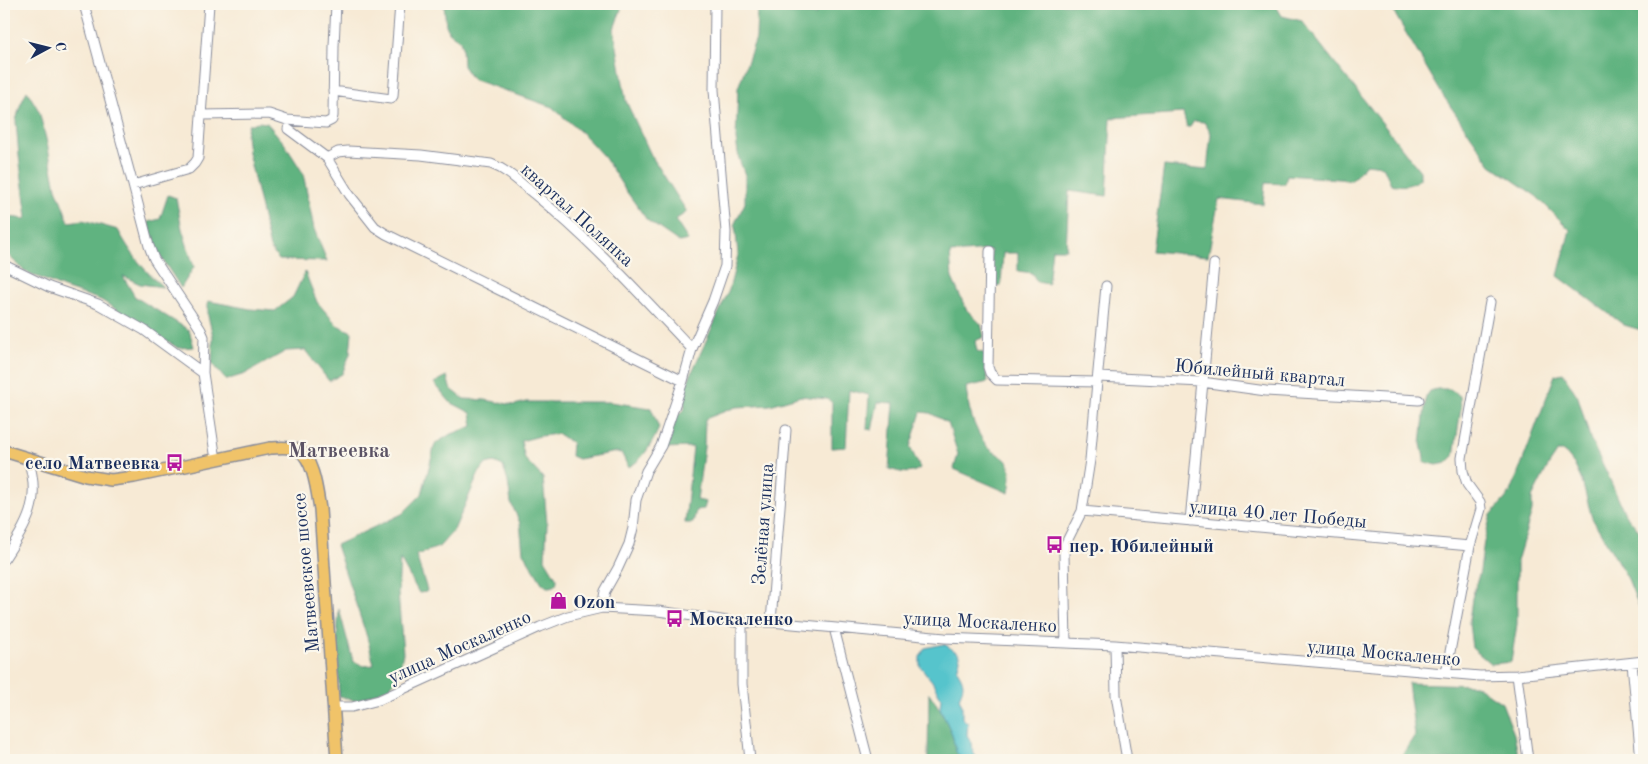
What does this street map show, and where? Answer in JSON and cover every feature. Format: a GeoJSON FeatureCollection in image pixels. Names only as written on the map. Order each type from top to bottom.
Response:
{"type":"FeatureCollection","features":[{"type":"Feature","properties":{"kind":"main road","name":"Матвеевское шоссе"},"geometry":{"type":"LineString","coordinates":[[4,452],[86,476],[112,480],[270,448],[286,447],[298,450],[307,459],[314,478],[320,509],[337,760]]}},
{"type":"Feature","properties":{"kind":"street"},"geometry":{"type":"LineString","coordinates":[[84,4],[148,246],[204,337],[202,373],[216,460]]}},
{"type":"Feature","properties":{"kind":"street"},"geometry":{"type":"LineString","coordinates":[[133,185],[189,169],[196,163],[200,150],[209,4]]}},
{"type":"Feature","properties":{"kind":"street"},"geometry":{"type":"LineString","coordinates":[[202,115],[270,114],[287,120],[326,123],[332,120],[336,4]]}},
{"type":"Feature","properties":{"kind":"street"},"geometry":{"type":"LineString","coordinates":[[333,91],[391,99],[393,96],[400,4]]}},
{"type":"Feature","properties":{"kind":"street"},"geometry":{"type":"LineString","coordinates":[[602,608],[605,591],[629,544],[636,500],[646,471],[661,446],[692,349],[725,266],[726,248],[714,90],[715,4]]}},
{"type":"Feature","properties":{"kind":"street"},"geometry":{"type":"LineString","coordinates":[[288,129],[327,158],[348,194],[375,227],[682,382]]}},
{"type":"Feature","properties":{"kind":"street","name":"квартал Полянка"},"geometry":{"type":"LineString","coordinates":[[327,158],[338,152],[348,151],[393,153],[471,161],[500,167],[546,203],[643,297],[692,349]]}},
{"type":"Feature","properties":{"kind":"street","name":"Юбилейный квартал"},"geometry":{"type":"LineString","coordinates":[[990,252],[988,367],[993,377],[997,380],[1202,382],[1266,391],[1419,400]]}},
{"type":"Feature","properties":{"kind":"street"},"geometry":{"type":"LineString","coordinates":[[1190,521],[1214,264]]}},
{"type":"Feature","properties":{"kind":"street"},"geometry":{"type":"LineString","coordinates":[[4,265],[49,287],[98,304],[144,330],[202,373]]}},
{"type":"Feature","properties":{"kind":"street"},"geometry":{"type":"LineString","coordinates":[[1066,642],[1065,545],[1082,511],[1090,460],[1106,286]]}},
{"type":"Feature","properties":{"kind":"street"},"geometry":{"type":"LineString","coordinates":[[1446,673],[1470,546],[1480,509],[1480,502],[1467,484],[1462,458],[1490,302]]}},
{"type":"Feature","properties":{"kind":"street","name":"Зелёная улица"},"geometry":{"type":"LineString","coordinates":[[771,622],[786,430]]}},
{"type":"Feature","properties":{"kind":"street"},"geometry":{"type":"LineString","coordinates":[[4,559],[29,516],[34,498],[33,472],[28,459]]}},
{"type":"Feature","properties":{"kind":"street","name":"улица 40 лет Победы"},"geometry":{"type":"LineString","coordinates":[[1082,511],[1470,546]]}},
{"type":"Feature","properties":{"kind":"street","name":"улица Москаленко"},"geometry":{"type":"LineString","coordinates":[[333,702],[352,707],[379,700],[533,630],[568,616],[602,608],[658,612],[742,623],[771,622],[945,638],[1115,645],[1480,676],[1517,675],[1644,661]]}},
{"type":"Feature","properties":{"kind":"street"},"geometry":{"type":"LineString","coordinates":[[742,623],[742,684],[750,760]]}},
{"type":"Feature","properties":{"kind":"street"},"geometry":{"type":"LineString","coordinates":[[834,628],[868,760]]}},
{"type":"Feature","properties":{"kind":"street"},"geometry":{"type":"LineString","coordinates":[[1115,645],[1116,695],[1127,760]]}},
{"type":"Feature","properties":{"kind":"street"},"geometry":{"type":"LineString","coordinates":[[1632,663],[1641,760]]}},
{"type":"Feature","properties":{"kind":"street"},"geometry":{"type":"LineString","coordinates":[[1517,675],[1528,760]]}},
{"type":"Feature","properties":{"kind":"green space"},"geometry":{"type":"Polygon","coordinates":[[[444,4],[623,4],[614,29],[626,101],[651,155],[687,212],[675,220],[688,240],[679,242],[647,220],[605,158],[582,133],[552,107],[472,79],[463,66],[460,40],[449,32],[446,25],[444,4]]]}},
{"type":"Feature","properties":{"kind":"green space"},"geometry":{"type":"Polygon","coordinates":[[[816,4],[1275,4],[1282,16],[1302,21],[1420,171],[1420,179],[1406,185],[1391,184],[1383,166],[1366,164],[1352,180],[1287,175],[1285,184],[1265,183],[1263,204],[1219,199],[1208,256],[1152,251],[1164,166],[1207,170],[1211,133],[1204,122],[1194,121],[1190,127],[1187,127],[1183,113],[1111,118],[1107,196],[1069,191],[1066,249],[1052,249],[1048,284],[1037,282],[1032,273],[1018,271],[1018,253],[1003,253],[1001,285],[991,286],[991,250],[950,253],[952,278],[966,309],[981,324],[984,337],[975,341],[977,351],[986,354],[985,367],[988,382],[966,387],[968,402],[974,424],[986,445],[1006,460],[1010,468],[1009,493],[954,469],[958,454],[948,423],[930,413],[921,412],[910,447],[920,468],[909,473],[889,469],[894,403],[878,402],[872,430],[867,429],[869,395],[849,390],[846,447],[832,448],[832,402],[827,399],[801,396],[770,405],[736,407],[705,419],[704,447],[697,500],[706,502],[704,509],[696,510],[693,523],[685,523],[693,447],[662,448],[675,415],[685,409],[683,392],[729,290],[738,255],[735,223],[745,203],[745,175],[739,159],[736,139],[738,88],[756,38],[757,9],[779,9],[786,13],[816,15],[816,4]]]}},
{"type":"Feature","properties":{"kind":"green space"},"geometry":{"type":"Polygon","coordinates":[[[1389,4],[1644,4],[1644,342],[1641,330],[1624,325],[1558,276],[1570,230],[1536,196],[1491,165],[1442,94],[1389,4]]]}},
{"type":"Feature","properties":{"kind":"green space"},"geometry":{"type":"Polygon","coordinates":[[[27,91],[39,111],[56,188],[69,222],[83,220],[118,230],[138,261],[163,287],[140,284],[123,276],[135,297],[189,330],[194,347],[178,348],[101,300],[64,288],[24,271],[4,251],[4,216],[24,219],[27,217],[16,121],[27,91]]]}},
{"type":"Feature","properties":{"kind":"green space"},"geometry":{"type":"Polygon","coordinates":[[[258,122],[267,123],[284,143],[303,173],[314,229],[327,261],[279,260],[270,248],[248,152],[246,135],[248,125],[258,122]]]}},
{"type":"Feature","properties":{"kind":"green space"},"geometry":{"type":"Polygon","coordinates":[[[168,195],[176,198],[182,229],[194,267],[181,288],[159,254],[148,222],[160,219],[168,195]]]}},
{"type":"Feature","properties":{"kind":"green space"},"geometry":{"type":"Polygon","coordinates":[[[305,272],[317,302],[337,325],[352,332],[350,354],[342,374],[329,381],[305,350],[286,351],[245,374],[226,380],[212,364],[213,336],[208,316],[208,301],[250,309],[275,311],[293,297],[305,272]]]}},
{"type":"Feature","properties":{"kind":"green space"},"geometry":{"type":"Polygon","coordinates":[[[1563,373],[1578,397],[1591,441],[1625,514],[1641,533],[1644,542],[1644,619],[1628,579],[1592,518],[1582,481],[1574,464],[1567,455],[1562,451],[1558,451],[1532,498],[1532,511],[1517,561],[1517,624],[1511,662],[1491,664],[1472,648],[1469,623],[1472,598],[1480,571],[1484,541],[1491,515],[1511,492],[1555,375],[1563,373]]]}},
{"type":"Feature","properties":{"kind":"green space"},"geometry":{"type":"Polygon","coordinates":[[[447,376],[450,388],[464,399],[485,400],[514,405],[527,402],[610,402],[651,408],[659,428],[642,456],[628,467],[622,454],[617,452],[578,459],[571,456],[572,443],[558,434],[521,441],[525,459],[543,478],[547,524],[545,559],[557,579],[555,585],[551,587],[547,587],[542,583],[523,552],[520,523],[511,503],[508,482],[503,466],[494,462],[486,464],[479,473],[454,530],[439,547],[416,555],[426,592],[419,593],[400,559],[398,593],[403,653],[398,677],[390,687],[356,701],[339,696],[337,637],[339,609],[353,661],[364,666],[374,665],[367,637],[336,545],[402,514],[422,494],[435,444],[449,435],[473,426],[471,413],[450,402],[434,383],[447,376]]]}},
{"type":"Feature","properties":{"kind":"green space"},"geometry":{"type":"Polygon","coordinates":[[[1450,389],[1460,396],[1461,408],[1454,456],[1447,463],[1437,465],[1425,462],[1421,444],[1426,397],[1430,391],[1450,389]]]}},
{"type":"Feature","properties":{"kind":"green space"},"geometry":{"type":"Polygon","coordinates":[[[1408,683],[1475,685],[1502,703],[1514,734],[1519,760],[1399,760],[1415,735],[1408,683]]]}},
{"type":"Feature","properties":{"kind":"green space"},"geometry":{"type":"Polygon","coordinates":[[[929,693],[946,721],[957,750],[963,760],[928,760],[929,693]]]}},
{"type":"Feature","properties":{"kind":"water"},"geometry":{"type":"Polygon","coordinates":[[[944,644],[958,653],[960,659],[957,670],[963,683],[959,698],[962,705],[962,718],[968,723],[967,735],[978,760],[963,760],[956,752],[952,734],[940,708],[941,698],[932,681],[920,666],[920,657],[925,648],[944,644]]]}},
{"type":"Feature","properties":{"kind":"place","name":"село Матвеевка"},"geometry":{"type":"Point","coordinates":[174,462]}},
{"type":"Feature","properties":{"kind":"place","name":"пер. Юбилейный"},"geometry":{"type":"Point","coordinates":[1055,545]}},
{"type":"Feature","properties":{"kind":"place","name":"Ozon"},"geometry":{"type":"Point","coordinates":[559,601]}},
{"type":"Feature","properties":{"kind":"place","name":"Москаленко"},"geometry":{"type":"Point","coordinates":[675,618]}},
{"type":"Feature","properties":{"kind":"district","name":"Матвеевка"},"geometry":{"type":"Point","coordinates":[339,450]}}]}
